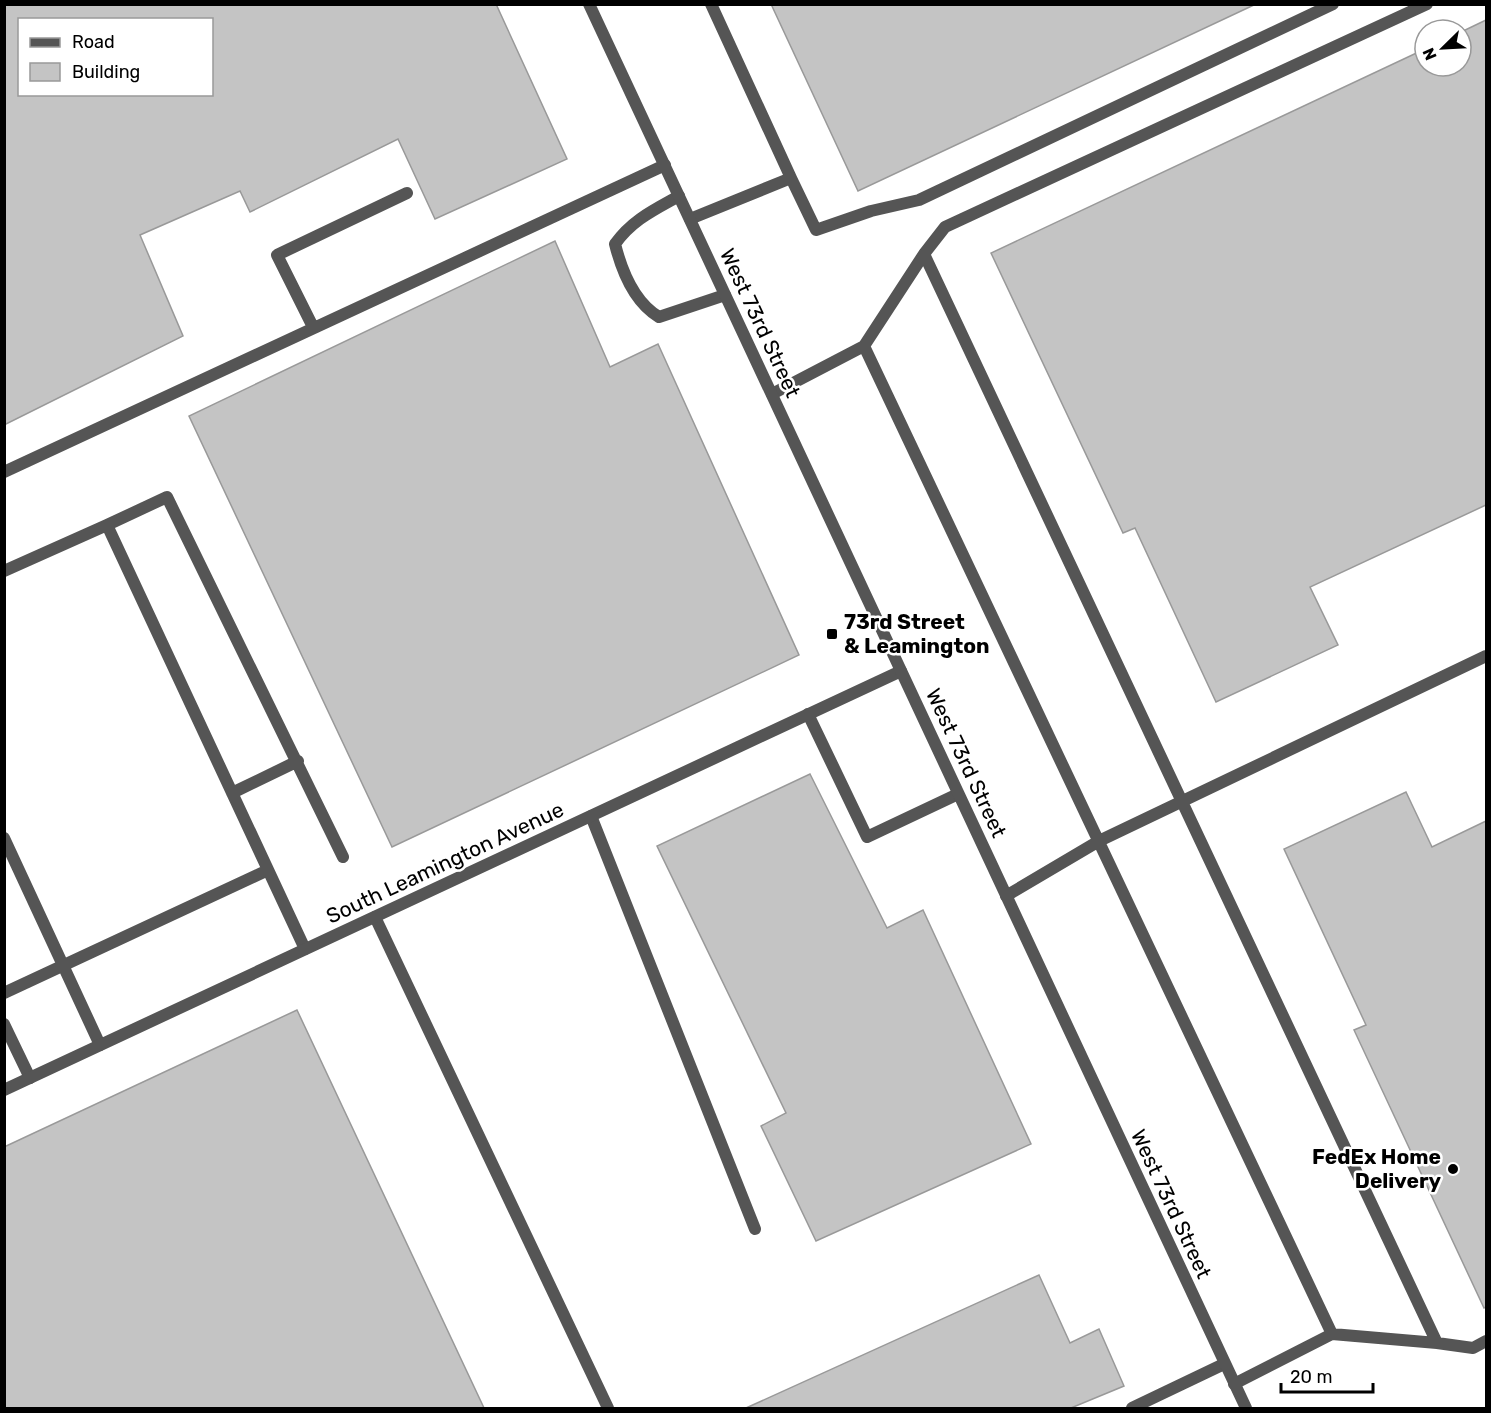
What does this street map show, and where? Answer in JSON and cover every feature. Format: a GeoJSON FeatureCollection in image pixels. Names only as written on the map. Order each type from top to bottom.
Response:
{"type":"FeatureCollection","features":[{"type":"Feature","properties":{"kind":"street","name":"West 73rd Street"},"geometry":{"type":"LineString","coordinates":[[590,4],[1245,1408]]}},
{"type":"Feature","properties":{"kind":"street"},"geometry":{"type":"LineString","coordinates":[[711,4],[816,230],[871,211],[919,200],[1333,4]]}},
{"type":"Feature","properties":{"kind":"street"},"geometry":{"type":"LineString","coordinates":[[772,394],[864,346],[924,254],[945,227],[1427,4]]}},
{"type":"Feature","properties":{"kind":"street"},"geometry":{"type":"LineString","coordinates":[[4,472],[665,165]]}},
{"type":"Feature","properties":{"kind":"street"},"geometry":{"type":"LineString","coordinates":[[690,219],[791,178]]}},
{"type":"Feature","properties":{"kind":"street"},"geometry":{"type":"LineString","coordinates":[[313,327],[277,255],[407,193]]}},
{"type":"Feature","properties":{"kind":"street"},"geometry":{"type":"LineString","coordinates":[[679,196],[636,220],[624,232],[615,244],[621,267],[648,310],[659,317],[725,295]]}},
{"type":"Feature","properties":{"kind":"street"},"geometry":{"type":"LineString","coordinates":[[924,254],[1437,1343]]}},
{"type":"Feature","properties":{"kind":"street"},"geometry":{"type":"LineString","coordinates":[[864,346],[1332,1334]]}},
{"type":"Feature","properties":{"kind":"street"},"geometry":{"type":"LineString","coordinates":[[4,571],[167,497],[343,857]]}},
{"type":"Feature","properties":{"kind":"street"},"geometry":{"type":"LineString","coordinates":[[107,525],[305,949]]}},
{"type":"Feature","properties":{"kind":"street"},"geometry":{"type":"LineString","coordinates":[[1006,896],[1099,841],[1486,656]]}},
{"type":"Feature","properties":{"kind":"street","name":"South Leamington Avenue"},"geometry":{"type":"LineString","coordinates":[[4,1090],[901,671]]}},
{"type":"Feature","properties":{"kind":"street"},"geometry":{"type":"LineString","coordinates":[[808,714],[867,837],[958,794]]}},
{"type":"Feature","properties":{"kind":"street"},"geometry":{"type":"LineString","coordinates":[[232,793],[298,761]]}},
{"type":"Feature","properties":{"kind":"street"},"geometry":{"type":"LineString","coordinates":[[591,816],[755,1229]]}},
{"type":"Feature","properties":{"kind":"street"},"geometry":{"type":"LineString","coordinates":[[4,838],[100,1045]]}},
{"type":"Feature","properties":{"kind":"street"},"geometry":{"type":"LineString","coordinates":[[4,993],[268,870]]}},
{"type":"Feature","properties":{"kind":"street"},"geometry":{"type":"LineString","coordinates":[[375,917],[608,1408]]}},
{"type":"Feature","properties":{"kind":"street"},"geometry":{"type":"LineString","coordinates":[[4,1024],[30,1078]]}},
{"type":"Feature","properties":{"kind":"street"},"geometry":{"type":"LineString","coordinates":[[1234,1384],[1332,1334],[1473,1348],[1486,1341]]}},
{"type":"Feature","properties":{"kind":"street"},"geometry":{"type":"LineString","coordinates":[[1132,1408],[1224,1364]]}},
{"type":"Feature","properties":{"kind":"building"},"geometry":{"type":"Polygon","coordinates":[[[4,4],[496,4],[567,159],[435,219],[398,139],[250,212],[240,191],[140,235],[183,336],[4,425],[4,4]]]}},
{"type":"Feature","properties":{"kind":"building"},"geometry":{"type":"Polygon","coordinates":[[[771,4],[1256,4],[858,191],[771,4]]]}},
{"type":"Feature","properties":{"kind":"building"},"geometry":{"type":"Polygon","coordinates":[[[1486,20],[1486,505],[1310,587],[1338,645],[1216,702],[1135,528],[1123,533],[991,253],[1413,55],[1413,78],[1473,78],[1473,26],[1486,20]]]}},
{"type":"Feature","properties":{"kind":"building"},"geometry":{"type":"Polygon","coordinates":[[[555,241],[610,367],[658,344],[799,655],[392,847],[189,416],[555,241]]]}},
{"type":"Feature","properties":{"kind":"building"},"geometry":{"type":"Polygon","coordinates":[[[810,774],[887,928],[923,910],[1031,1144],[816,1241],[761,1126],[786,1113],[657,846],[810,774]]]}},
{"type":"Feature","properties":{"kind":"building","name":"FedEx Home Delivery"},"geometry":{"type":"Polygon","coordinates":[[[1406,792],[1432,847],[1486,821],[1486,1307],[1484,1308],[1354,1030],[1366,1025],[1284,849],[1406,792]]]}},
{"type":"Feature","properties":{"kind":"building"},"geometry":{"type":"Polygon","coordinates":[[[297,1010],[484,1408],[4,1408],[4,1147],[297,1010]]]}},
{"type":"Feature","properties":{"kind":"building"},"geometry":{"type":"Polygon","coordinates":[[[1039,1275],[1070,1343],[1099,1329],[1124,1386],[1071,1408],[746,1408],[1039,1275]]]}},
{"type":"Feature","properties":{"kind":"place","name":"73rd Street & Leamington"},"geometry":{"type":"Point","coordinates":[832,634]}},
{"type":"Feature","properties":{"kind":"place","name":"FedEx Home Delivery"},"geometry":{"type":"Point","coordinates":[1453,1169]}}]}
